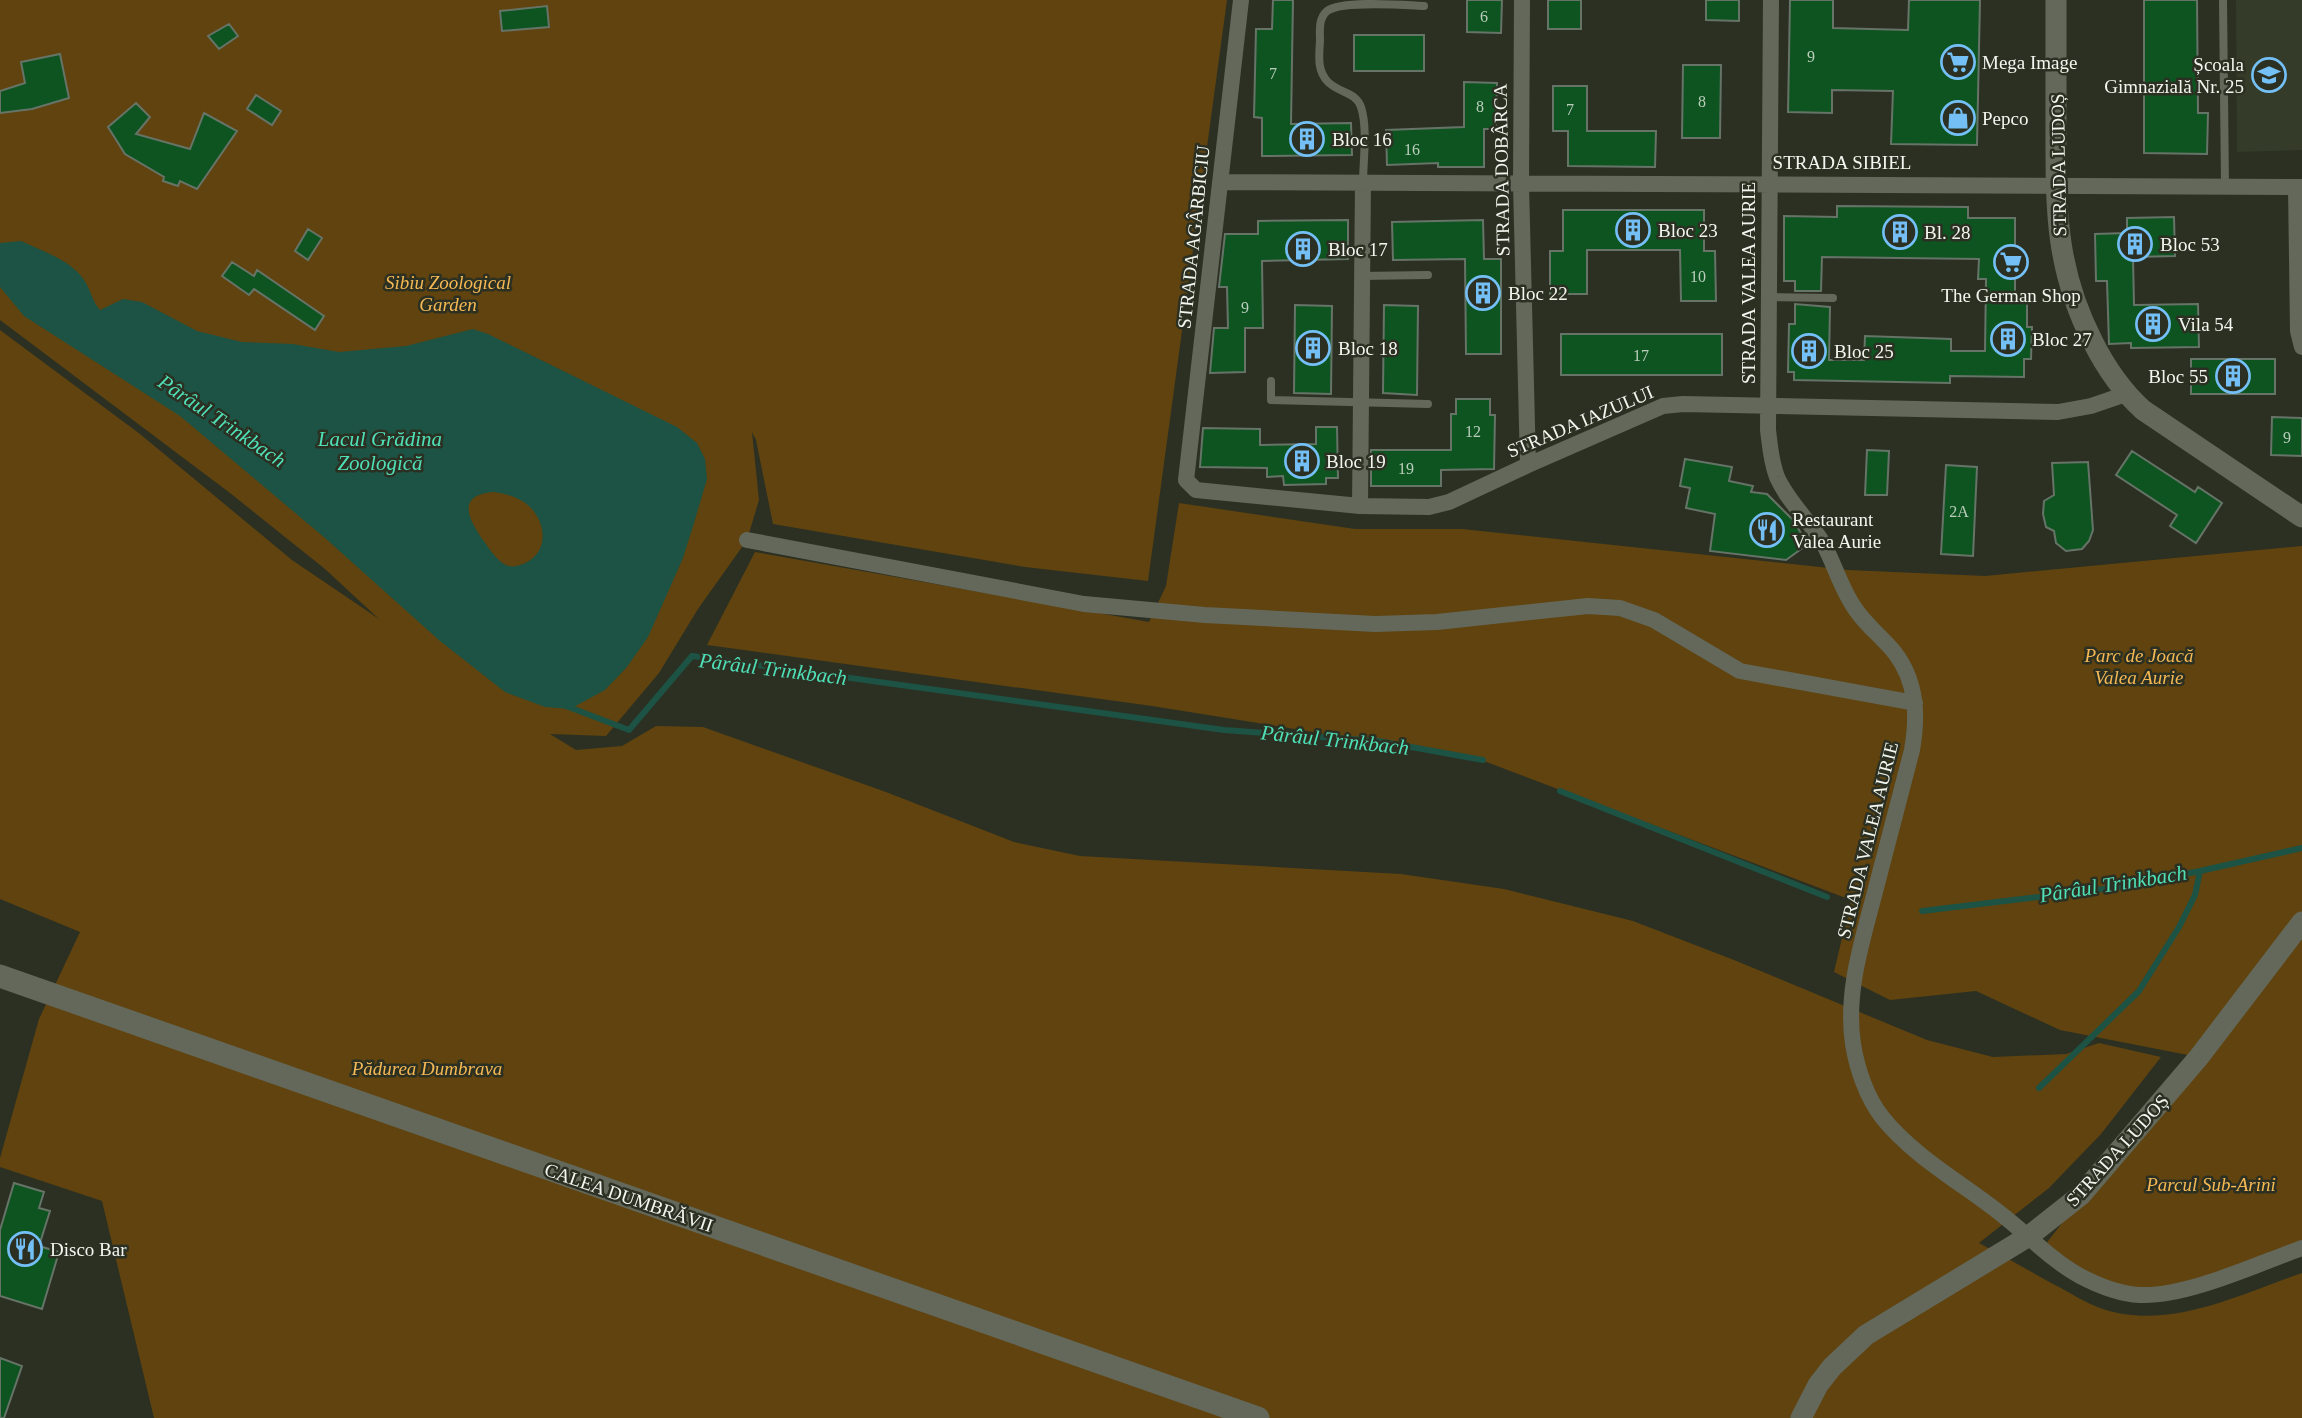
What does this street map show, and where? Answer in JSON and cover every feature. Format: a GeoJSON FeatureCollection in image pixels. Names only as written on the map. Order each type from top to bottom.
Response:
{"type":"FeatureCollection","features":[{"type":"Feature","properties":{"kind":"main road","name":"CALEA DUMBRĂVII"},"geometry":{"type":"LineString","coordinates":[[0,976],[1258,1418]]}},
{"type":"Feature","properties":{"kind":"street","name":"STRADA AGÂRBICIU"},"geometry":{"type":"LineString","coordinates":[[1186,480],[1241,0]]}},
{"type":"Feature","properties":{"kind":"street","name":"STRADA DOBÂRCA"},"geometry":{"type":"LineString","coordinates":[[1522,0],[1521,184],[1528,465]]}},
{"type":"Feature","properties":{"kind":"street","name":"STRADA VALEA AURIE"},"geometry":{"type":"LineString","coordinates":[[1771,0],[1768,406],[1770,452],[1777,476],[1824,545],[1843,590],[1855,609],[1902,664],[1909,677],[1915,703],[1912,750],[1858,958],[1851,1019],[1858,1067],[1880,1115],[1894,1130],[2077,1275],[2104,1288],[2141,1295],[2177,1292],[2302,1248]]}},
{"type":"Feature","properties":{"kind":"street","name":"STRADA LUDOȘ"},"geometry":{"type":"LineString","coordinates":[[2056,0],[2056,185],[2061,254],[2069,286],[2095,347],[2126,394],[2166,427],[2302,517]]}},
{"type":"Feature","properties":{"kind":"street","name":"STRADA SIBIEL"},"geometry":{"type":"LineString","coordinates":[[1220,182],[2299,187],[2298,331],[2302,347]]}},
{"type":"Feature","properties":{"kind":"street"},"geometry":{"type":"LineString","coordinates":[[1360,506],[1363,183]]}},
{"type":"Feature","properties":{"kind":"street","name":"STRADA IAZULUI"},"geometry":{"type":"LineString","coordinates":[[1186,480],[1196,490],[1360,506],[1429,507],[1449,502],[1663,405],[2058,412],[2091,406],[2126,394]]}},
{"type":"Feature","properties":{"kind":"street"},"geometry":{"type":"LineString","coordinates":[[747,540],[1084,604],[1205,615],[1375,624],[1437,622],[1588,606],[1620,608],[1654,620],[1740,671],[1915,703]]}},
{"type":"Feature","properties":{"kind":"street","name":"STRADA LUDOȘ"},"geometry":{"type":"LineString","coordinates":[[1801,1418],[1818,1385],[1832,1367],[1866,1335],[2029,1236],[2070,1205],[2093,1183],[2199,1057],[2302,922]]}},
{"type":"Feature","properties":{"kind":"lane"},"geometry":{"type":"LineString","coordinates":[[2223,0],[2225,186]]}},
{"type":"Feature","properties":{"kind":"lane"},"geometry":{"type":"LineString","coordinates":[[1363,183],[1364,121],[1361,106],[1355,96],[1340,91],[1327,82],[1319,66],[1321,19],[1328,9],[1346,4],[1424,6]]}},
{"type":"Feature","properties":{"kind":"lane"},"geometry":{"type":"LineString","coordinates":[[1361,276],[1428,275]]}},
{"type":"Feature","properties":{"kind":"lane"},"geometry":{"type":"LineString","coordinates":[[1769,297],[1833,298]]}},
{"type":"Feature","properties":{"kind":"lane"},"geometry":{"type":"LineString","coordinates":[[1271,381],[1271,400],[1428,404]]}},
{"type":"Feature","properties":{"kind":"shaded area","name":"Școala Gimnazială Nr. 25"},"geometry":{"type":"Polygon","coordinates":[[[2236,0],[2302,0],[2302,150],[2237,152],[2236,0]]]}},
{"type":"Feature","properties":{"kind":"green space","name":"Pădurea Dumbrava"},"geometry":{"type":"Polygon","coordinates":[[[0,0],[1227,0],[1148,581],[1025,567],[773,524],[756,440],[752,432],[759,500],[747,540],[698,609],[659,673],[606,736],[550,734],[576,750],[622,746],[656,726],[703,727],[886,792],[1014,842],[1080,856],[1401,874],[1504,889],[1633,921],[1927,1040],[1993,1057],[2066,1054],[2099,1043],[2161,1057],[2101,1134],[2049,1188],[1979,1243],[2091,1304],[2128,1315],[2153,1316],[2204,1307],[2302,1273],[2302,1418],[154,1418],[102,1201],[0,1167],[0,1158],[39,1019],[80,932],[0,899],[0,330],[140,434],[292,560],[379,619],[325,569],[230,493],[0,320],[0,0]]]}},
{"type":"Feature","properties":{"kind":"green space"},"geometry":{"type":"Polygon","coordinates":[[[1179,503],[1355,529],[1462,529],[1848,570],[1985,576],[2302,546],[2302,1248],[2191,1287],[2104,1288],[2045,1245],[2198,1057],[2060,1030],[1976,991],[1890,1000],[1834,972],[1851,900],[1476,758],[1152,706],[707,645],[755,552],[1149,622],[1166,586],[1179,503]]]}},
{"type":"Feature","properties":{"kind":"water","name":"Lacul Grădina Zoologică"},"geometry":{"type":"Polygon","coordinates":[[[21,241],[72,267],[84,280],[100,310],[123,299],[142,302],[197,331],[242,342],[293,344],[339,352],[406,346],[473,329],[677,427],[697,443],[705,459],[707,479],[683,558],[648,637],[627,667],[605,690],[570,709],[545,707],[505,692],[440,641],[325,538],[180,416],[24,316],[0,287],[0,243],[21,241]],[[494,492],[482,494],[470,503],[473,524],[488,547],[505,565],[519,565],[529,561],[541,547],[543,539],[540,522],[529,506],[517,498],[494,492]]]}},
{"type":"Feature","properties":{"kind":"building"},"geometry":{"type":"Polygon","coordinates":[[[1273,0],[1293,0],[1291,124],[1351,123],[1352,155],[1262,156],[1262,118],[1254,117],[1256,29],[1272,29],[1273,0]]]}},
{"type":"Feature","properties":{"kind":"building"},"geometry":{"type":"Polygon","coordinates":[[[1467,0],[1502,0],[1501,33],[1467,32],[1467,0]]]}},
{"type":"Feature","properties":{"kind":"building"},"geometry":{"type":"Polygon","coordinates":[[[1548,0],[1581,0],[1581,29],[1548,29],[1548,0]]]}},
{"type":"Feature","properties":{"kind":"building"},"geometry":{"type":"Polygon","coordinates":[[[1706,0],[1739,0],[1739,21],[1706,20],[1706,0]]]}},
{"type":"Feature","properties":{"kind":"building"},"geometry":{"type":"Polygon","coordinates":[[[1790,0],[1833,0],[1833,28],[1908,30],[1909,0],[1980,0],[1977,145],[1891,144],[1893,91],[1832,90],[1832,113],[1788,112],[1790,0]]]}},
{"type":"Feature","properties":{"kind":"building"},"geometry":{"type":"Polygon","coordinates":[[[2144,0],[2197,0],[2198,113],[2208,113],[2207,154],[2144,153],[2144,0]]]}},
{"type":"Feature","properties":{"kind":"building"},"geometry":{"type":"Polygon","coordinates":[[[547,6],[549,27],[502,31],[500,11],[547,6]]]}},
{"type":"Feature","properties":{"kind":"building"},"geometry":{"type":"Polygon","coordinates":[[[229,24],[238,36],[219,49],[208,36],[229,24]]]}},
{"type":"Feature","properties":{"kind":"building"},"geometry":{"type":"Polygon","coordinates":[[[1354,35],[1424,35],[1424,71],[1354,71],[1354,35]]]}},
{"type":"Feature","properties":{"kind":"building"},"geometry":{"type":"Polygon","coordinates":[[[60,54],[69,98],[32,109],[0,113],[0,91],[25,83],[21,62],[60,54]]]}},
{"type":"Feature","properties":{"kind":"building"},"geometry":{"type":"Polygon","coordinates":[[[1683,65],[1721,65],[1720,138],[1682,138],[1683,65]]]}},
{"type":"Feature","properties":{"kind":"building"},"geometry":{"type":"Polygon","coordinates":[[[1464,82],[1497,83],[1496,129],[1484,129],[1484,167],[1438,167],[1438,163],[1387,165],[1386,130],[1464,127],[1464,82]]]}},
{"type":"Feature","properties":{"kind":"building"},"geometry":{"type":"Polygon","coordinates":[[[1553,86],[1587,86],[1587,131],[1656,131],[1655,167],[1568,166],[1568,131],[1553,131],[1553,86]]]}},
{"type":"Feature","properties":{"kind":"building"},"geometry":{"type":"Polygon","coordinates":[[[256,95],[281,111],[272,125],[247,109],[256,95]]]}},
{"type":"Feature","properties":{"kind":"building"},"geometry":{"type":"Polygon","coordinates":[[[136,103],[150,117],[136,134],[190,149],[204,113],[237,131],[197,189],[180,181],[178,186],[163,181],[164,177],[125,154],[108,127],[136,103]]]}},
{"type":"Feature","properties":{"kind":"building"},"geometry":{"type":"Polygon","coordinates":[[[1837,206],[1968,207],[1968,218],[2015,218],[2015,299],[2027,299],[2027,327],[2032,327],[2031,359],[2024,359],[2024,377],[1950,376],[1950,383],[1794,380],[1794,372],[1788,372],[1789,324],[1795,324],[1795,304],[1830,307],[1829,360],[1864,360],[1865,336],[1951,339],[1951,351],[1985,351],[1986,279],[1978,279],[1979,259],[1822,257],[1821,291],[1795,291],[1795,281],[1784,281],[1784,216],[1837,217],[1837,206]]]}},
{"type":"Feature","properties":{"kind":"building","name":"Bloc 23"},"geometry":{"type":"Polygon","coordinates":[[[1563,210],[1704,210],[1704,251],[1715,251],[1716,301],[1681,301],[1680,250],[1587,250],[1587,294],[1550,294],[1550,251],[1563,251],[1563,210]]]}},
{"type":"Feature","properties":{"kind":"building"},"geometry":{"type":"Polygon","coordinates":[[[2174,217],[2175,256],[2133,257],[2134,305],[2198,304],[2199,347],[2131,348],[2131,343],[2109,344],[2107,281],[2096,281],[2095,234],[2127,233],[2127,218],[2174,217]]]}},
{"type":"Feature","properties":{"kind":"building"},"geometry":{"type":"Polygon","coordinates":[[[1348,220],[1348,259],[1262,261],[1263,328],[1245,328],[1245,372],[1210,373],[1214,328],[1228,328],[1227,287],[1219,287],[1225,234],[1258,234],[1258,221],[1348,220]]]}},
{"type":"Feature","properties":{"kind":"building","name":"Bloc 22"},"geometry":{"type":"Polygon","coordinates":[[[1483,220],[1484,259],[1501,259],[1501,354],[1466,354],[1465,259],[1393,260],[1392,222],[1483,220]]]}},
{"type":"Feature","properties":{"kind":"building"},"geometry":{"type":"Polygon","coordinates":[[[308,229],[322,238],[308,260],[295,251],[308,229]]]}},
{"type":"Feature","properties":{"kind":"building"},"geometry":{"type":"Polygon","coordinates":[[[232,262],[254,276],[257,270],[324,316],[315,330],[254,289],[249,295],[222,276],[232,262]]]}},
{"type":"Feature","properties":{"kind":"building","name":"Bloc 18"},"geometry":{"type":"Polygon","coordinates":[[[1295,305],[1332,306],[1331,394],[1294,393],[1295,305]]]}},
{"type":"Feature","properties":{"kind":"building"},"geometry":{"type":"Polygon","coordinates":[[[1384,305],[1418,306],[1417,395],[1383,393],[1384,305]]]}},
{"type":"Feature","properties":{"kind":"building"},"geometry":{"type":"Polygon","coordinates":[[[1561,334],[1722,334],[1722,375],[1561,375],[1561,334]]]}},
{"type":"Feature","properties":{"kind":"building","name":"Bloc 55"},"geometry":{"type":"Polygon","coordinates":[[[2191,359],[2275,359],[2275,394],[2191,394],[2191,359]]]}},
{"type":"Feature","properties":{"kind":"building"},"geometry":{"type":"Polygon","coordinates":[[[1456,399],[1490,399],[1490,415],[1495,415],[1494,469],[1441,470],[1441,486],[1371,486],[1371,450],[1451,450],[1451,414],[1456,414],[1456,399]]]}},
{"type":"Feature","properties":{"kind":"building"},"geometry":{"type":"Polygon","coordinates":[[[2272,417],[2302,418],[2302,456],[2271,455],[2272,417]]]}},
{"type":"Feature","properties":{"kind":"building"},"geometry":{"type":"Polygon","coordinates":[[[1316,427],[1337,427],[1338,478],[1326,478],[1326,484],[1284,485],[1283,476],[1267,477],[1267,468],[1200,467],[1203,428],[1260,429],[1260,445],[1316,444],[1316,427]]]}},
{"type":"Feature","properties":{"kind":"building"},"geometry":{"type":"Polygon","coordinates":[[[1867,450],[1889,451],[1887,495],[1865,495],[1867,450]]]}},
{"type":"Feature","properties":{"kind":"building"},"geometry":{"type":"Polygon","coordinates":[[[2132,451],[2195,492],[2198,487],[2222,503],[2196,543],[2170,526],[2177,515],[2116,475],[2132,451]]]}},
{"type":"Feature","properties":{"kind":"building"},"geometry":{"type":"Polygon","coordinates":[[[1685,459],[1732,467],[1729,481],[1753,486],[1751,492],[1767,494],[1792,519],[1808,544],[1786,560],[1710,551],[1715,514],[1686,508],[1690,488],[1680,486],[1685,459]]]}},
{"type":"Feature","properties":{"kind":"building"},"geometry":{"type":"Polygon","coordinates":[[[2088,462],[2093,530],[2082,549],[2066,551],[2056,543],[2054,531],[2046,527],[2043,514],[2044,501],[2054,495],[2052,463],[2088,462]]]}},
{"type":"Feature","properties":{"kind":"building"},"geometry":{"type":"Polygon","coordinates":[[[1946,465],[1977,467],[1973,556],[1941,554],[1946,465]]]}},
{"type":"Feature","properties":{"kind":"building","name":"Disco Bar"},"geometry":{"type":"Polygon","coordinates":[[[14,1183],[44,1192],[39,1208],[50,1211],[39,1246],[59,1252],[42,1309],[0,1296],[0,1230],[14,1183]]]}},
{"type":"Feature","properties":{"kind":"building"},"geometry":{"type":"Polygon","coordinates":[[[0,1358],[22,1366],[4,1418],[0,1418],[0,1358]]]}},
{"type":"Feature","properties":{"kind":"waterway","name":"Pârâul Trinkbach"},"geometry":{"type":"LineString","coordinates":[[566,706],[629,730],[692,656],[1224,730],[1378,741],[1483,760]]}},
{"type":"Feature","properties":{"kind":"waterway","name":"Pârâul Trinkbach"},"geometry":{"type":"LineString","coordinates":[[1560,791],[1827,897]]}},
{"type":"Feature","properties":{"kind":"waterway","name":"Pârâul Trinkbach"},"geometry":{"type":"LineString","coordinates":[[1922,911],[2112,888],[2302,848]]}},
{"type":"Feature","properties":{"kind":"waterway"},"geometry":{"type":"LineString","coordinates":[[2039,1088],[2139,991],[2179,927],[2195,895],[2200,871]]}},
{"type":"Feature","properties":{"kind":"place","name":"Mega Image"},"geometry":{"type":"Point","coordinates":[1958,62]}},
{"type":"Feature","properties":{"kind":"place","name":"Școala Gimnazială Nr. 25"},"geometry":{"type":"Point","coordinates":[2269,75]}},
{"type":"Feature","properties":{"kind":"place","name":"Pepco"},"geometry":{"type":"Point","coordinates":[1958,118]}},
{"type":"Feature","properties":{"kind":"place","name":"Bloc 16"},"geometry":{"type":"Point","coordinates":[1307,139]}},
{"type":"Feature","properties":{"kind":"place","name":"Bloc 23"},"geometry":{"type":"Point","coordinates":[1633,230]}},
{"type":"Feature","properties":{"kind":"place","name":"Bl. 28"},"geometry":{"type":"Point","coordinates":[1900,232]}},
{"type":"Feature","properties":{"kind":"place","name":"Bloc 53"},"geometry":{"type":"Point","coordinates":[2135,244]}},
{"type":"Feature","properties":{"kind":"place","name":"Bloc 17"},"geometry":{"type":"Point","coordinates":[1303,249]}},
{"type":"Feature","properties":{"kind":"place","name":"The German Shop"},"geometry":{"type":"Point","coordinates":[2011,262]}},
{"type":"Feature","properties":{"kind":"place","name":"Bloc 22"},"geometry":{"type":"Point","coordinates":[1483,293]}},
{"type":"Feature","properties":{"kind":"place","name":"Vila 54"},"geometry":{"type":"Point","coordinates":[2153,324]}},
{"type":"Feature","properties":{"kind":"place","name":"Bloc 27"},"geometry":{"type":"Point","coordinates":[2008,339]}},
{"type":"Feature","properties":{"kind":"place","name":"Bloc 18"},"geometry":{"type":"Point","coordinates":[1313,348]}},
{"type":"Feature","properties":{"kind":"place","name":"Bloc 25"},"geometry":{"type":"Point","coordinates":[1809,351]}},
{"type":"Feature","properties":{"kind":"place","name":"Bloc 55"},"geometry":{"type":"Point","coordinates":[2233,376]}},
{"type":"Feature","properties":{"kind":"place","name":"Bloc 19"},"geometry":{"type":"Point","coordinates":[1302,461]}},
{"type":"Feature","properties":{"kind":"place","name":"Restaurant Valea Aurie"},"geometry":{"type":"Point","coordinates":[1767,530]}},
{"type":"Feature","properties":{"kind":"place","name":"Disco Bar"},"geometry":{"type":"Point","coordinates":[25,1249]}},
{"type":"Feature","properties":{"kind":"park label","name":"Sibiu Zoological Garden"},"geometry":{"type":"Point","coordinates":[448,293]}},
{"type":"Feature","properties":{"kind":"park label","name":"Parc de Joacă Valea Aurie"},"geometry":{"type":"Point","coordinates":[2139,666]}},
{"type":"Feature","properties":{"kind":"park label","name":"Parcul Sub-Arini"},"geometry":{"type":"Point","coordinates":[2211,1184]}}]}
